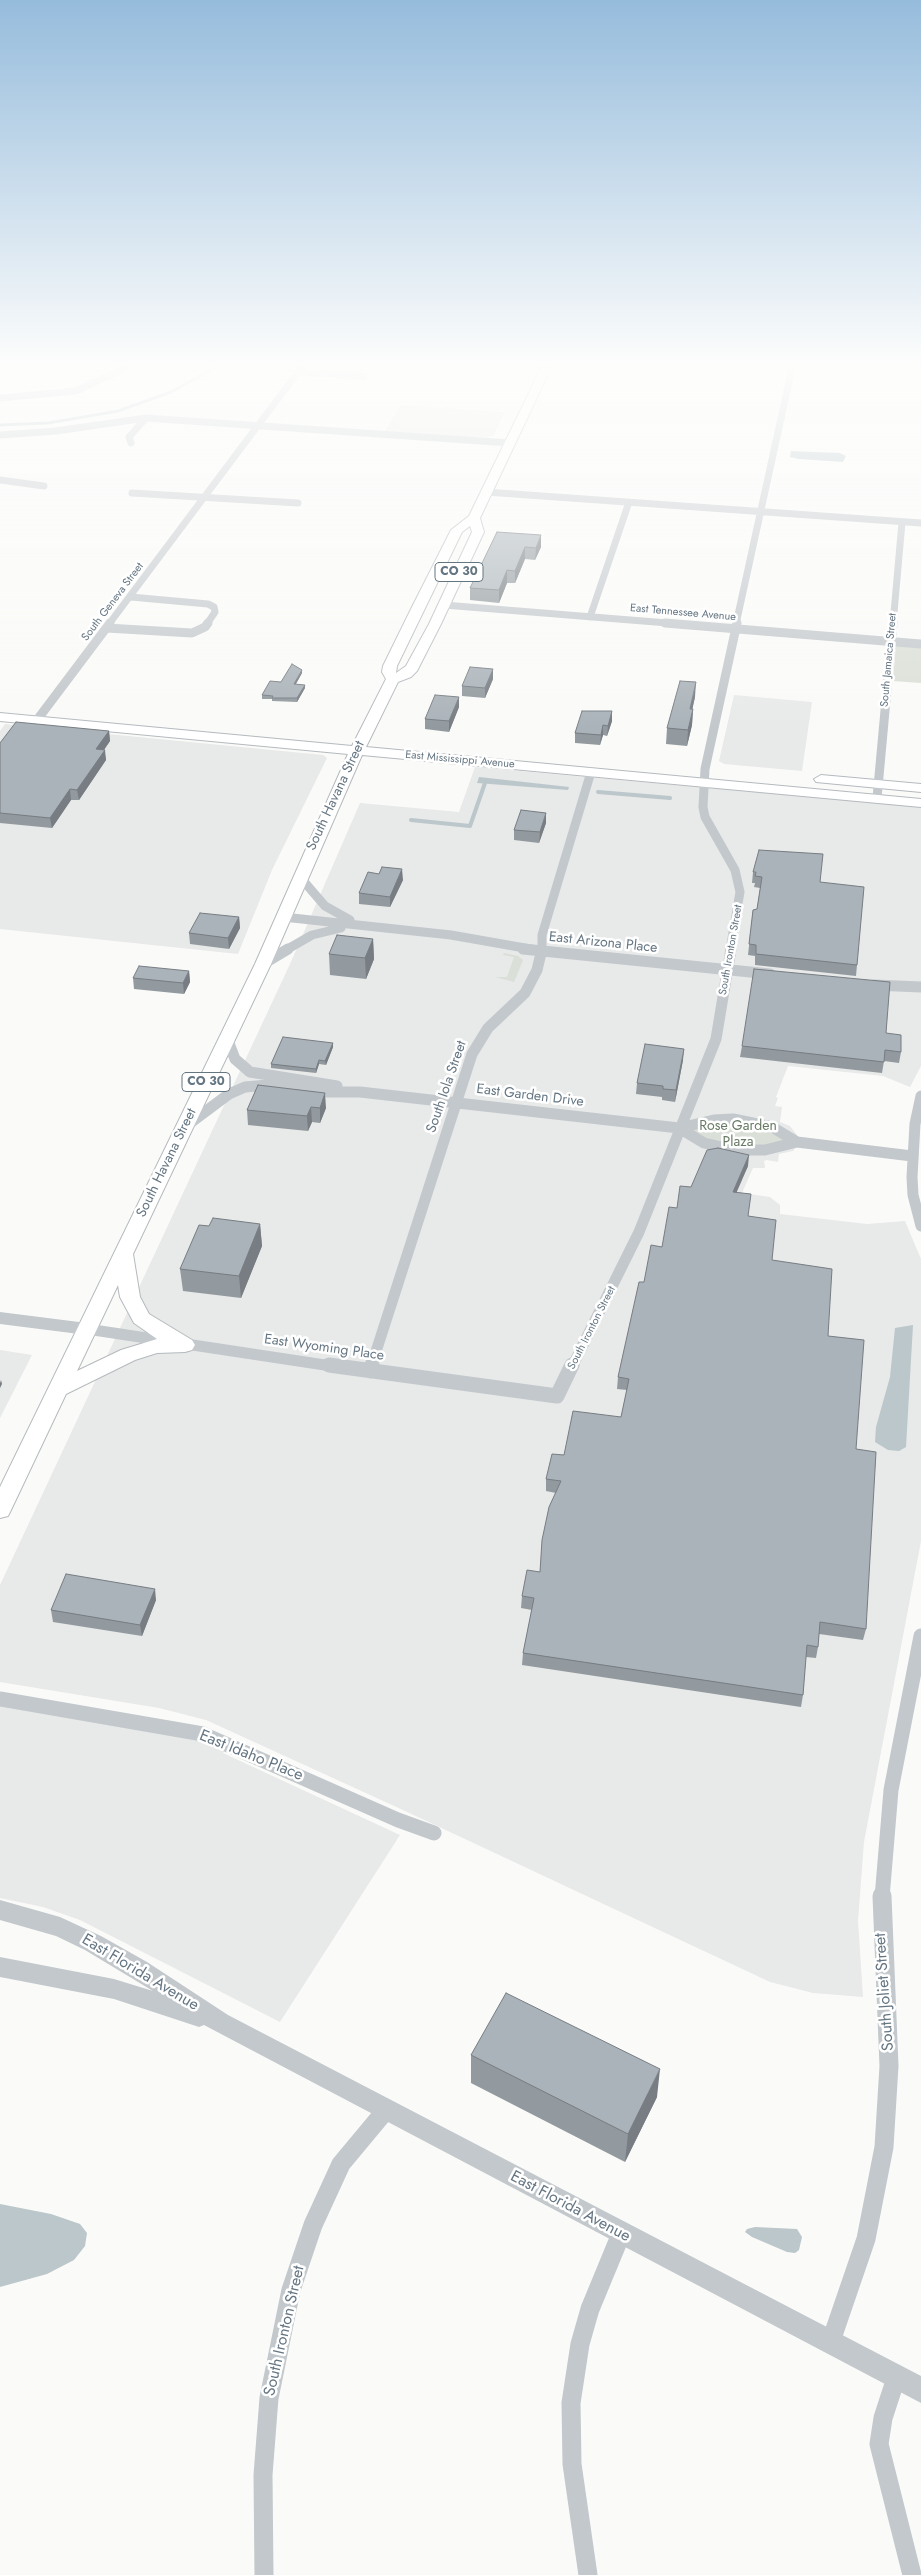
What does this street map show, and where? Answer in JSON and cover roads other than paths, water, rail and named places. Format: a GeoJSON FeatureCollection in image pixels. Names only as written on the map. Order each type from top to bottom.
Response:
{"type":"FeatureCollection","features":[{"type":"Feature","properties":{"kind":"main road","name":"South Havana Street"},"geometry":{"type":"LineString","coordinates":[[393,680],[389,672],[390,666],[417,609],[458,528],[474,518],[488,488]]}},
{"type":"Feature","properties":{"kind":"main road","name":"South Havana Street"},"geometry":{"type":"LineString","coordinates":[[0,1510],[263,964],[360,744],[393,680],[406,674],[412,668],[435,624],[478,532],[474,518]]}},
{"type":"Feature","properties":{"kind":"main road"},"geometry":{"type":"LineString","coordinates":[[447,549],[464,561]]}},
{"type":"Feature","properties":{"kind":"main road"},"geometry":{"type":"LineString","coordinates":[[425,593],[434,602],[444,605]]}},
{"type":"Feature","properties":{"kind":"main road"},"geometry":{"type":"LineString","coordinates":[[417,609],[428,614],[435,624]]}},
{"type":"Feature","properties":{"kind":"main road","name":"East Mississippi Avenue"},"geometry":{"type":"LineString","coordinates":[[0,704],[591,772],[705,776]]}},
{"type":"Feature","properties":{"kind":"main road","name":"East Mississippi Avenue"},"geometry":{"type":"LineString","coordinates":[[0,716],[360,744],[878,791],[921,788]]}},
{"type":"Feature","properties":{"kind":"main road","name":"East Mississippi Avenue"},"geometry":{"type":"LineString","coordinates":[[878,791],[921,803]]}},
{"type":"Feature","properties":{"kind":"main road"},"geometry":{"type":"LineString","coordinates":[[123,1254],[130,1297],[141,1318],[156,1330],[185,1345]]}},
{"type":"Feature","properties":{"kind":"main road"},"geometry":{"type":"LineString","coordinates":[[57,1390],[128,1355],[156,1346],[185,1345]]}},
{"type":"Feature","properties":{"kind":"street","name":"South Geneva Street"},"geometry":{"type":"LineString","coordinates":[[37,720],[213,488]]}},
{"type":"Feature","properties":{"kind":"street","name":"South Ironton Street"},"geometry":{"type":"LineString","coordinates":[[557,1396],[639,1232],[679,1128],[712,1052],[740,902],[740,886],[732,864],[705,817],[703,807],[705,776],[766,488]]}},
{"type":"Feature","properties":{"kind":"street"},"geometry":{"type":"LineString","coordinates":[[486,492],[921,523]]}},
{"type":"Feature","properties":{"kind":"street"},"geometry":{"type":"LineString","coordinates":[[132,494],[298,503]]}},
{"type":"Feature","properties":{"kind":"street"},"geometry":{"type":"LineString","coordinates":[[590,617],[629,502]]}},
{"type":"Feature","properties":{"kind":"street","name":"South Jamaica Street"},"geometry":{"type":"LineString","coordinates":[[878,791],[902,522]]}},
{"type":"Feature","properties":{"kind":"street"},"geometry":{"type":"LineString","coordinates":[[108,628],[192,633],[205,627],[215,612],[214,606],[208,604],[132,597]]}},
{"type":"Feature","properties":{"kind":"street","name":"East Tennessee Avenue"},"geometry":{"type":"LineString","coordinates":[[444,605],[921,644]]}},
{"type":"Feature","properties":{"kind":"street","name":"South Iola Street"},"geometry":{"type":"LineString","coordinates":[[370,1371],[475,1048],[488,1028],[528,989],[537,970],[542,951],[542,935],[591,772]]}},
{"type":"Feature","properties":{"kind":"street"},"geometry":{"type":"LineString","coordinates":[[300,877],[333,913],[372,927]]}},
{"type":"Feature","properties":{"kind":"street","name":"East Arizona Place"},"geometry":{"type":"LineString","coordinates":[[283,917],[471,938],[542,951],[781,975]]}},
{"type":"Feature","properties":{"kind":"street"},"geometry":{"type":"LineString","coordinates":[[263,964],[312,935],[342,928],[372,927]]}},
{"type":"Feature","properties":{"kind":"street"},"geometry":{"type":"LineString","coordinates":[[864,984],[921,986]]}},
{"type":"Feature","properties":{"kind":"street","name":"East Garden Drive"},"geometry":{"type":"LineString","coordinates":[[227,1038],[235,1059],[250,1072],[328,1083],[349,1091]]}},
{"type":"Feature","properties":{"kind":"street","name":"East Garden Drive"},"geometry":{"type":"LineString","coordinates":[[185,1127],[229,1094],[253,1086],[268,1084],[328,1092],[349,1091],[679,1128],[714,1120],[733,1119],[772,1127],[797,1142]]}},
{"type":"Feature","properties":{"kind":"street"},"geometry":{"type":"LineString","coordinates":[[921,1096],[916,1118],[912,1156],[913,1195],[921,1226]]}},
{"type":"Feature","properties":{"kind":"street","name":"East Garden Drive"},"geometry":{"type":"LineString","coordinates":[[679,1128],[704,1143],[735,1150],[765,1150],[797,1142],[912,1156]]}},
{"type":"Feature","properties":{"kind":"street"},"geometry":{"type":"LineString","coordinates":[[0,1318],[87,1329]]}},
{"type":"Feature","properties":{"kind":"street","name":"East Wyoming Place"},"geometry":{"type":"LineString","coordinates":[[87,1329],[185,1345],[557,1396]]}},
{"type":"Feature","properties":{"kind":"street","name":"South Joliet Street"},"geometry":{"type":"LineString","coordinates":[[830,2344],[866,2240],[884,2147],[889,2066],[881,1923],[883,1854],[891,1790],[921,1636]]}},
{"type":"Feature","properties":{"kind":"street","name":"East Idaho Place"},"geometry":{"type":"LineString","coordinates":[[0,1699],[203,1734],[230,1744],[398,1820],[434,1833]]}},
{"type":"Feature","properties":{"kind":"street","name":"East Florida Avenue"},"geometry":{"type":"LineString","coordinates":[[0,1910],[60,1927],[135,1966],[220,2023],[921,2390]]}},
{"type":"Feature","properties":{"kind":"street"},"geometry":{"type":"LineString","coordinates":[[0,1919],[60,1927]]}},
{"type":"Feature","properties":{"kind":"street","name":"East Florida Avenue"},"geometry":{"type":"LineString","coordinates":[[0,1967],[114,1988],[220,2023]]}},
{"type":"Feature","properties":{"kind":"street","name":"South Ironton Street"},"geometry":{"type":"LineString","coordinates":[[264,2575],[262,2475],[269,2398],[291,2290],[313,2225],[341,2164],[386,2110]]}},
{"type":"Feature","properties":{"kind":"street"},"geometry":{"type":"LineString","coordinates":[[588,2575],[572,2464],[571,2403],[580,2344],[590,2309],[621,2234]]}},
{"type":"Feature","properties":{"kind":"street"},"geometry":{"type":"LineString","coordinates":[[896,2378],[883,2418],[879,2444],[912,2575]]}},
{"type":"Feature","properties":{"kind":"waterway"},"geometry":{"type":"LineString","coordinates":[[411,820],[470,826],[485,783]]}},
{"type":"Feature","properties":{"kind":"waterway"},"geometry":{"type":"LineString","coordinates":[[598,792],[670,798]]}},
{"type":"Feature","properties":{"kind":"park label","name":"Rose Garden Plaza"},"geometry":{"type":"Point","coordinates":[738,1136]}}]}
